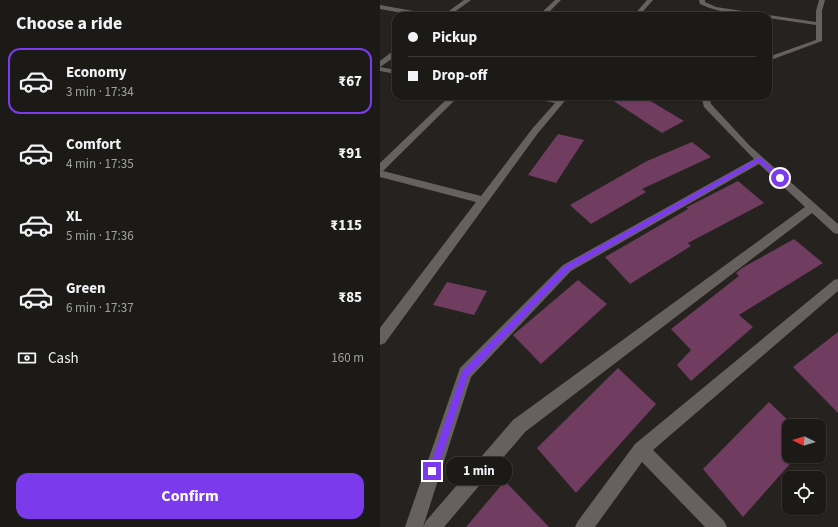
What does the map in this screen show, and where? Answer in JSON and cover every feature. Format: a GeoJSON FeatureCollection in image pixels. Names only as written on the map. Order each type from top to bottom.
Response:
{"type":"FeatureCollection","features":[{"type":"Feature","properties":{"kind":"street"},"geometry":{"type":"LineString","coordinates":[[451,12],[468,0]]}},
{"type":"Feature","properties":{"kind":"street"},"geometry":{"type":"LineString","coordinates":[[545,12],[558,0]]}},
{"type":"Feature","properties":{"kind":"street"},"geometry":{"type":"LineString","coordinates":[[640,12],[650,0]]}},
{"type":"Feature","properties":{"kind":"street"},"geometry":{"type":"LineString","coordinates":[[702,0],[702,3],[715,9],[737,12]]}},
{"type":"Feature","properties":{"kind":"street"},"geometry":{"type":"LineString","coordinates":[[772,58],[819,41],[819,24],[822,0]]}},
{"type":"Feature","properties":{"kind":"street"},"geometry":{"type":"LineString","coordinates":[[380,7],[408,12]]}},
{"type":"Feature","properties":{"kind":"street"},"geometry":{"type":"LineString","coordinates":[[772,17],[819,24]]}},
{"type":"Feature","properties":{"kind":"street"},"geometry":{"type":"LineString","coordinates":[[380,66],[392,56]]}},
{"type":"Feature","properties":{"kind":"street"},"geometry":{"type":"LineString","coordinates":[[380,69],[392,71]]}},
{"type":"Feature","properties":{"kind":"street"},"geometry":{"type":"LineString","coordinates":[[380,169],[451,100]]}},
{"type":"Feature","properties":{"kind":"street"},"geometry":{"type":"LineString","coordinates":[[382,333],[535,131],[560,100]]}},
{"type":"Feature","properties":{"kind":"street"},"geometry":{"type":"LineString","coordinates":[[706,100],[707,105],[747,148],[838,230]]}},
{"type":"Feature","properties":{"kind":"street"},"geometry":{"type":"LineString","coordinates":[[414,527],[465,373],[567,268],[760,160]]}},
{"type":"Feature","properties":{"kind":"street"},"geometry":{"type":"LineString","coordinates":[[380,174],[484,200]]}},
{"type":"Feature","properties":{"kind":"street"},"geometry":{"type":"LineString","coordinates":[[432,527],[519,426],[812,206]]}},
{"type":"Feature","properties":{"kind":"street"},"geometry":{"type":"LineString","coordinates":[[584,527],[641,450],[838,284]]}},
{"type":"Feature","properties":{"kind":"street"},"geometry":{"type":"LineString","coordinates":[[641,450],[718,527]]}},
{"type":"Feature","properties":{"kind":"building"},"geometry":{"type":"Polygon","coordinates":[[[612,100],[649,100],[684,121],[662,133],[612,100]]]}},
{"type":"Feature","properties":{"kind":"building"},"geometry":{"type":"Polygon","coordinates":[[[558,134],[584,140],[556,183],[528,175],[558,134]]]}},
{"type":"Feature","properties":{"kind":"building"},"geometry":{"type":"Polygon","coordinates":[[[692,142],[711,157],[642,189],[646,192],[591,224],[570,205],[647,161],[692,142]]]}},
{"type":"Feature","properties":{"kind":"building"},"geometry":{"type":"Polygon","coordinates":[[[738,181],[764,203],[688,243],[691,246],[630,284],[605,257],[688,209],[686,207],[738,181]]]}},
{"type":"Feature","properties":{"kind":"building"},"geometry":{"type":"Polygon","coordinates":[[[794,239],[823,263],[739,315],[753,327],[691,381],[677,365],[691,350],[671,329],[739,276],[736,273],[742,268],[794,239]]]}},
{"type":"Feature","properties":{"kind":"building"},"geometry":{"type":"Polygon","coordinates":[[[578,280],[607,304],[541,364],[513,335],[578,280]]]}},
{"type":"Feature","properties":{"kind":"building"},"geometry":{"type":"Polygon","coordinates":[[[447,282],[487,291],[474,315],[433,305],[447,282]]]}},
{"type":"Feature","properties":{"kind":"building"},"geometry":{"type":"Polygon","coordinates":[[[838,332],[838,413],[793,367],[838,332]]]}},
{"type":"Feature","properties":{"kind":"building"},"geometry":{"type":"Polygon","coordinates":[[[618,368],[656,404],[576,493],[537,448],[618,368]]]}},
{"type":"Feature","properties":{"kind":"building"},"geometry":{"type":"Polygon","coordinates":[[[769,402],[787,419],[782,419],[782,463],[791,463],[782,471],[782,473],[743,517],[703,469],[769,402]]]}},
{"type":"Feature","properties":{"kind":"building"},"geometry":{"type":"Polygon","coordinates":[[[505,481],[549,527],[466,527],[505,481]]]}},
{"type":"Feature","properties":{"kind":"route"},"geometry":{"type":"LineString","coordinates":[[432,471],[465,373],[567,268],[760,160],[780,178]]}}]}
